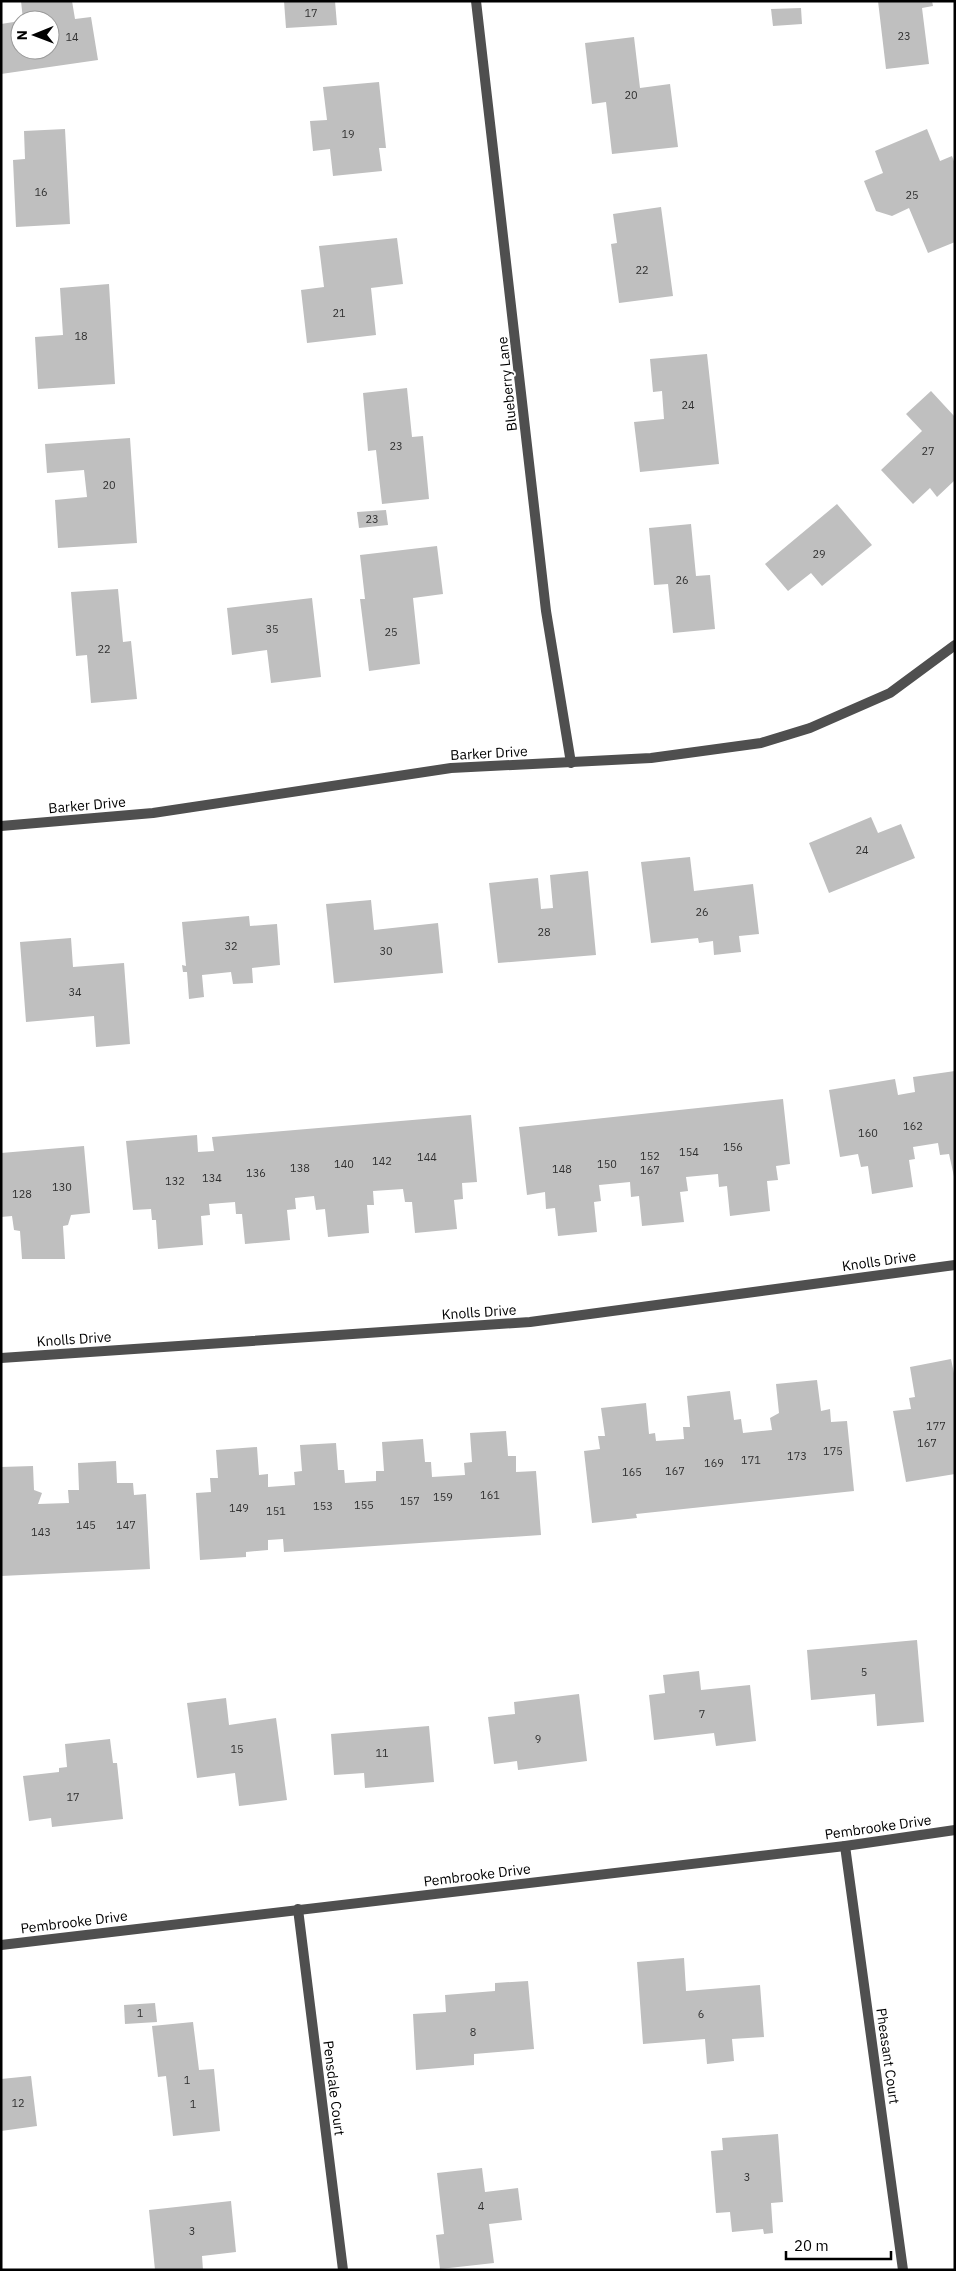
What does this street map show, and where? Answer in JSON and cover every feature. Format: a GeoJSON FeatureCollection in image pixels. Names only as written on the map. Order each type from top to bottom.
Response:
{"type":"FeatureCollection","features":[{"type":"Feature","properties":{"kind":"street","name":"Blueberry Lane"},"geometry":{"type":"LineString","coordinates":[[476,1],[546,612],[571,763]]}},
{"type":"Feature","properties":{"kind":"street","name":"Barker Drive"},"geometry":{"type":"LineString","coordinates":[[1,826],[152,814],[342,783],[451,768],[651,758],[770,740],[810,728],[890,693],[955,645]]}},
{"type":"Feature","properties":{"kind":"street","name":"Knolls Drive"},"geometry":{"type":"LineString","coordinates":[[1,1358],[530,1322],[955,1265]]}},
{"type":"Feature","properties":{"kind":"street","name":"Pembrooke Drive"},"geometry":{"type":"LineString","coordinates":[[1,1945],[845,1846],[955,1830]]}},
{"type":"Feature","properties":{"kind":"street","name":"Pheasant Court"},"geometry":{"type":"LineString","coordinates":[[845,1846],[903,2270]]}},
{"type":"Feature","properties":{"kind":"street","name":"Pensdale Court"},"geometry":{"type":"LineString","coordinates":[[298,1909],[343,2270]]}},
{"type":"Feature","properties":{"kind":"building"},"geometry":{"type":"Polygon","coordinates":[[[21,1],[72,1],[75,19],[91,17],[98,60],[1,74],[1,24],[10,23],[10,60],[60,60],[60,10],[22,10],[21,1]]]}},
{"type":"Feature","properties":{"kind":"building"},"geometry":{"type":"Polygon","coordinates":[[[284,1],[335,1],[337,25],[286,28],[284,1]]]}},
{"type":"Feature","properties":{"kind":"building"},"geometry":{"type":"Polygon","coordinates":[[[878,1],[932,1],[933,6],[922,8],[929,64],[886,69],[878,1]]]}},
{"type":"Feature","properties":{"kind":"building"},"geometry":{"type":"Polygon","coordinates":[[[801,8],[802,24],[773,26],[771,9],[801,8]]]}},
{"type":"Feature","properties":{"kind":"building"},"geometry":{"type":"Polygon","coordinates":[[[634,37],[640,88],[670,84],[678,147],[612,154],[606,102],[592,104],[585,43],[634,37]]]}},
{"type":"Feature","properties":{"kind":"building"},"geometry":{"type":"Polygon","coordinates":[[[379,82],[386,148],[379,148],[382,171],[333,176],[330,149],[313,151],[310,121],[327,120],[323,87],[379,82]]]}},
{"type":"Feature","properties":{"kind":"building"},"geometry":{"type":"Polygon","coordinates":[[[65,129],[70,224],[16,227],[13,160],[25,159],[24,131],[65,129]]]}},
{"type":"Feature","properties":{"kind":"building"},"geometry":{"type":"Polygon","coordinates":[[[927,129],[940,161],[952,156],[955,164],[955,242],[928,253],[909,208],[892,216],[876,211],[864,181],[883,173],[875,151],[927,129]]]}},
{"type":"Feature","properties":{"kind":"building"},"geometry":{"type":"Polygon","coordinates":[[[661,207],[673,296],[619,303],[611,244],[617,243],[613,214],[661,207]]]}},
{"type":"Feature","properties":{"kind":"building"},"geometry":{"type":"Polygon","coordinates":[[[397,238],[403,284],[371,288],[376,335],[307,343],[301,290],[324,287],[319,246],[397,238]]]}},
{"type":"Feature","properties":{"kind":"building"},"geometry":{"type":"Polygon","coordinates":[[[109,284],[115,384],[38,389],[35,337],[63,335],[60,288],[109,284]]]}},
{"type":"Feature","properties":{"kind":"building"},"geometry":{"type":"Polygon","coordinates":[[[707,354],[719,464],[640,472],[634,422],[664,419],[662,391],[653,392],[650,359],[707,354]]]}},
{"type":"Feature","properties":{"kind":"building"},"geometry":{"type":"Polygon","coordinates":[[[407,388],[412,437],[423,436],[429,499],[382,504],[376,450],[368,451],[363,393],[407,388]]]}},
{"type":"Feature","properties":{"kind":"building"},"geometry":{"type":"Polygon","coordinates":[[[931,391],[955,417],[955,480],[937,497],[930,488],[913,504],[881,470],[922,431],[906,414],[931,391]]]}},
{"type":"Feature","properties":{"kind":"building"},"geometry":{"type":"Polygon","coordinates":[[[130,438],[137,543],[58,548],[55,500],[87,497],[84,470],[47,473],[45,444],[130,438]]]}},
{"type":"Feature","properties":{"kind":"building"},"geometry":{"type":"Polygon","coordinates":[[[837,504],[872,545],[822,586],[811,573],[788,591],[765,564],[837,504]]]}},
{"type":"Feature","properties":{"kind":"building"},"geometry":{"type":"Polygon","coordinates":[[[386,510],[388,525],[359,528],[357,512],[386,510]]]}},
{"type":"Feature","properties":{"kind":"building"},"geometry":{"type":"Polygon","coordinates":[[[691,524],[696,576],[710,575],[715,629],[673,633],[668,584],[654,585],[649,528],[691,524]]]}},
{"type":"Feature","properties":{"kind":"building"},"geometry":{"type":"Polygon","coordinates":[[[437,546],[443,594],[413,598],[420,664],[369,671],[360,599],[365,599],[360,555],[437,546]]]}},
{"type":"Feature","properties":{"kind":"building"},"geometry":{"type":"Polygon","coordinates":[[[118,589],[123,642],[131,641],[137,699],[91,703],[87,655],[76,656],[71,592],[118,589]]]}},
{"type":"Feature","properties":{"kind":"building"},"geometry":{"type":"Polygon","coordinates":[[[312,598],[321,677],[271,683],[267,650],[232,655],[227,608],[312,598]]]}},
{"type":"Feature","properties":{"kind":"building"},"geometry":{"type":"Polygon","coordinates":[[[871,817],[878,833],[901,824],[915,858],[829,893],[809,843],[871,817]]]}},
{"type":"Feature","properties":{"kind":"building"},"geometry":{"type":"Polygon","coordinates":[[[690,857],[694,891],[753,884],[759,934],[739,936],[741,952],[714,955],[713,941],[699,943],[698,938],[651,943],[641,862],[690,857]]]}},
{"type":"Feature","properties":{"kind":"building"},"geometry":{"type":"Polygon","coordinates":[[[588,871],[596,955],[498,963],[489,883],[538,878],[541,909],[553,908],[550,875],[588,871]]]}},
{"type":"Feature","properties":{"kind":"building"},"geometry":{"type":"Polygon","coordinates":[[[371,900],[374,930],[438,923],[443,973],[334,983],[326,904],[371,900]]]}},
{"type":"Feature","properties":{"kind":"building"},"geometry":{"type":"Polygon","coordinates":[[[249,916],[250,926],[277,924],[280,965],[252,968],[253,983],[233,984],[231,972],[202,975],[204,997],[189,999],[187,972],[183,972],[182,965],[186,966],[182,922],[249,916]]]}},
{"type":"Feature","properties":{"kind":"building"},"geometry":{"type":"Polygon","coordinates":[[[71,938],[73,967],[124,963],[130,1044],[96,1047],[94,1016],[26,1022],[20,942],[71,938]]]}},
{"type":"Feature","properties":{"kind":"building"},"geometry":{"type":"Polygon","coordinates":[[[955,1071],[955,1181],[949,1154],[940,1155],[938,1143],[913,1147],[915,1159],[909,1160],[913,1187],[872,1194],[868,1166],[861,1167],[858,1154],[840,1157],[829,1090],[895,1079],[898,1095],[915,1092],[913,1077],[955,1071]]]}},
{"type":"Feature","properties":{"kind":"building"},"geometry":{"type":"Polygon","coordinates":[[[783,1099],[790,1164],[776,1166],[778,1180],[767,1181],[770,1211],[730,1216],[727,1186],[719,1187],[718,1174],[686,1177],[688,1191],[680,1192],[684,1222],[642,1226],[639,1196],[631,1197],[630,1182],[599,1185],[601,1201],[594,1202],[597,1232],[558,1236],[555,1208],[546,1209],[545,1192],[527,1195],[519,1127],[783,1099]]]}},
{"type":"Feature","properties":{"kind":"building"},"geometry":{"type":"Polygon","coordinates":[[[471,1115],[477,1182],[462,1183],[463,1199],[454,1200],[457,1229],[415,1233],[412,1202],[405,1202],[403,1189],[373,1191],[374,1205],[367,1205],[369,1233],[328,1237],[325,1209],[316,1210],[314,1196],[295,1198],[296,1209],[287,1210],[290,1240],[245,1244],[242,1214],[236,1214],[235,1202],[209,1204],[210,1215],[201,1216],[203,1245],[158,1249],[156,1220],[152,1220],[151,1209],[133,1210],[126,1141],[197,1135],[198,1152],[214,1151],[212,1137],[471,1115]]]}},
{"type":"Feature","properties":{"kind":"building"},"geometry":{"type":"Polygon","coordinates":[[[84,1146],[90,1213],[71,1215],[68,1225],[63,1226],[65,1259],[22,1259],[20,1231],[14,1230],[12,1216],[1,1217],[1,1153],[84,1146]]]}},
{"type":"Feature","properties":{"kind":"building"},"geometry":{"type":"Polygon","coordinates":[[[951,1359],[955,1378],[955,1474],[906,1482],[893,1411],[911,1409],[909,1398],[915,1397],[910,1367],[951,1359]]]}},
{"type":"Feature","properties":{"kind":"building"},"geometry":{"type":"Polygon","coordinates":[[[817,1380],[821,1411],[830,1409],[831,1422],[847,1421],[854,1491],[636,1514],[637,1518],[592,1523],[584,1451],[600,1449],[598,1436],[605,1436],[601,1408],[646,1403],[649,1434],[655,1433],[656,1441],[684,1439],[683,1427],[690,1427],[687,1396],[730,1391],[734,1420],[741,1419],[743,1433],[772,1430],[770,1418],[779,1413],[776,1384],[817,1380]]]}},
{"type":"Feature","properties":{"kind":"building"},"geometry":{"type":"Polygon","coordinates":[[[506,1431],[508,1456],[516,1456],[516,1472],[536,1471],[541,1535],[284,1552],[283,1539],[268,1540],[268,1550],[246,1552],[246,1557],[200,1560],[196,1493],[211,1492],[210,1478],[218,1478],[216,1450],[257,1447],[259,1475],[268,1474],[268,1487],[295,1485],[294,1472],[302,1471],[300,1445],[336,1443],[338,1470],[344,1470],[345,1483],[376,1481],[376,1471],[384,1471],[382,1442],[423,1439],[425,1462],[431,1462],[432,1477],[465,1475],[464,1463],[472,1462],[470,1433],[506,1431]]]}},
{"type":"Feature","properties":{"kind":"building"},"geometry":{"type":"Polygon","coordinates":[[[116,1461],[117,1483],[133,1483],[134,1495],[146,1494],[150,1569],[1,1576],[1,1467],[33,1466],[34,1490],[42,1493],[38,1504],[69,1503],[68,1490],[79,1490],[78,1463],[116,1461]]]}},
{"type":"Feature","properties":{"kind":"building"},"geometry":{"type":"Polygon","coordinates":[[[917,1640],[924,1722],[877,1726],[875,1694],[811,1700],[807,1650],[917,1640]]]}},
{"type":"Feature","properties":{"kind":"building"},"geometry":{"type":"Polygon","coordinates":[[[699,1671],[701,1690],[750,1685],[756,1741],[716,1746],[714,1733],[654,1740],[649,1695],[665,1693],[663,1675],[699,1671]]]}},
{"type":"Feature","properties":{"kind":"building"},"geometry":{"type":"Polygon","coordinates":[[[579,1694],[587,1761],[518,1770],[517,1761],[494,1764],[488,1717],[515,1714],[514,1702],[579,1694]]]}},
{"type":"Feature","properties":{"kind":"building"},"geometry":{"type":"Polygon","coordinates":[[[226,1698],[229,1725],[276,1718],[287,1800],[239,1806],[235,1773],[197,1778],[187,1703],[226,1698]]]}},
{"type":"Feature","properties":{"kind":"building"},"geometry":{"type":"Polygon","coordinates":[[[429,1726],[434,1782],[365,1788],[364,1773],[334,1775],[331,1734],[429,1726]]]}},
{"type":"Feature","properties":{"kind":"building"},"geometry":{"type":"Polygon","coordinates":[[[110,1739],[113,1763],[117,1763],[123,1819],[52,1827],[51,1818],[29,1821],[23,1776],[59,1772],[59,1768],[67,1767],[65,1744],[110,1739]]]}},
{"type":"Feature","properties":{"kind":"building"},"geometry":{"type":"Polygon","coordinates":[[[684,1958],[686,1991],[760,1985],[764,2037],[732,2039],[734,2061],[707,2064],[705,2039],[643,2044],[637,1962],[684,1958]]]}},
{"type":"Feature","properties":{"kind":"building"},"geometry":{"type":"Polygon","coordinates":[[[528,1981],[534,2049],[474,2054],[474,2065],[416,2070],[413,2014],[446,2012],[445,1995],[495,1991],[495,1983],[528,1981]]]}},
{"type":"Feature","properties":{"kind":"building"},"geometry":{"type":"Polygon","coordinates":[[[155,2003],[157,2022],[125,2024],[124,2005],[155,2003]]]}},
{"type":"Feature","properties":{"kind":"building"},"geometry":{"type":"Polygon","coordinates":[[[193,2022],[199,2070],[214,2069],[220,2131],[173,2136],[166,2076],[158,2077],[152,2026],[193,2022]]]}},
{"type":"Feature","properties":{"kind":"building"},"geometry":{"type":"Polygon","coordinates":[[[31,2076],[37,2126],[1,2131],[1,2079],[31,2076]]]}},
{"type":"Feature","properties":{"kind":"building"},"geometry":{"type":"Polygon","coordinates":[[[778,2134],[783,2202],[771,2203],[773,2233],[764,2234],[763,2229],[732,2232],[730,2212],[716,2213],[711,2151],[723,2150],[722,2138],[778,2134]]]}},
{"type":"Feature","properties":{"kind":"building"},"geometry":{"type":"Polygon","coordinates":[[[482,2168],[485,2192],[518,2188],[522,2220],[489,2224],[494,2263],[440,2269],[436,2235],[444,2234],[437,2173],[482,2168]]]}},
{"type":"Feature","properties":{"kind":"building"},"geometry":{"type":"Polygon","coordinates":[[[231,2201],[236,2252],[202,2256],[203,2270],[155,2270],[149,2210],[231,2201]]]}}]}
